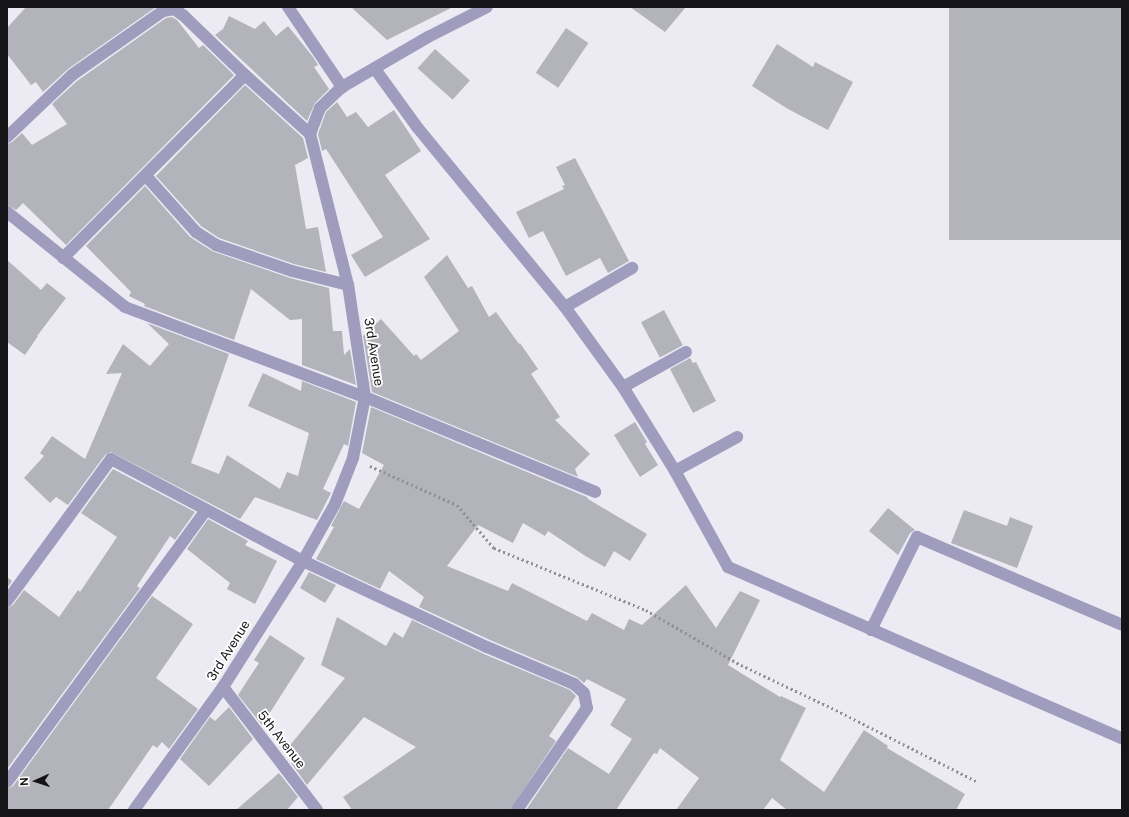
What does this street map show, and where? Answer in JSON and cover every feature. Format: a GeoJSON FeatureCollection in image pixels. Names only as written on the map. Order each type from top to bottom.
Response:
{"type":"FeatureCollection","features":[{"type":"Feature","properties":{"kind":"street"},"geometry":{"type":"LineString","coordinates":[[288,7],[342,87]]}},
{"type":"Feature","properties":{"kind":"street"},"geometry":{"type":"LineString","coordinates":[[7,137],[72,75],[163,11],[174,9],[183,15],[245,75],[310,134],[320,108],[342,87],[428,37],[487,7]]}},
{"type":"Feature","properties":{"kind":"street"},"geometry":{"type":"LineString","coordinates":[[375,69],[417,127],[565,307],[623,387],[675,471],[728,567],[1122,738]]}},
{"type":"Feature","properties":{"kind":"street"},"geometry":{"type":"LineString","coordinates":[[63,258],[245,75]]}},
{"type":"Feature","properties":{"kind":"street","name":"3rd Avenue"},"geometry":{"type":"LineString","coordinates":[[134,810],[223,687],[303,561],[335,504],[353,458],[365,397],[348,285],[310,134]]}},
{"type":"Feature","properties":{"kind":"street"},"geometry":{"type":"LineString","coordinates":[[146,176],[196,232],[216,245],[292,272],[348,285]]}},
{"type":"Feature","properties":{"kind":"street"},"geometry":{"type":"LineString","coordinates":[[7,212],[125,307],[365,397],[595,492]]}},
{"type":"Feature","properties":{"kind":"street"},"geometry":{"type":"LineString","coordinates":[[565,307],[632,268]]}},
{"type":"Feature","properties":{"kind":"street"},"geometry":{"type":"LineString","coordinates":[[623,387],[686,352]]}},
{"type":"Feature","properties":{"kind":"street"},"geometry":{"type":"LineString","coordinates":[[675,471],[737,437]]}},
{"type":"Feature","properties":{"kind":"street"},"geometry":{"type":"LineString","coordinates":[[7,601],[111,459],[303,561],[487,647],[574,684],[584,693],[587,708],[517,810]]}},
{"type":"Feature","properties":{"kind":"street"},"geometry":{"type":"LineString","coordinates":[[7,782],[206,510]]}},
{"type":"Feature","properties":{"kind":"street"},"geometry":{"type":"LineString","coordinates":[[871,630],[917,537],[1122,625]]}},
{"type":"Feature","properties":{"kind":"street","name":"5th Avenue"},"geometry":{"type":"LineString","coordinates":[[223,687],[317,810]]}},
{"type":"Feature","properties":{"kind":"path"},"geometry":{"type":"LineString","coordinates":[[353,458],[457,505],[494,548],[646,610],[741,664],[976,781]]}},
{"type":"Feature","properties":{"kind":"building"},"geometry":{"type":"Polygon","coordinates":[[[26,7],[156,7],[68,69],[43,92],[36,82],[31,85],[7,54],[7,28],[26,7]]]}},
{"type":"Feature","properties":{"kind":"building"},"geometry":{"type":"Polygon","coordinates":[[[351,7],[453,7],[387,40],[351,7]]]}},
{"type":"Feature","properties":{"kind":"building"},"geometry":{"type":"Polygon","coordinates":[[[630,7],[686,7],[665,32],[630,7]]]}},
{"type":"Feature","properties":{"kind":"building"},"geometry":{"type":"Polygon","coordinates":[[[949,7],[1122,7],[1122,240],[949,240],[949,7]]]}},
{"type":"Feature","properties":{"kind":"building"},"geometry":{"type":"Polygon","coordinates":[[[229,16],[255,29],[264,21],[276,36],[288,26],[313,57],[318,65],[314,67],[329,89],[315,103],[307,121],[215,35],[223,29],[229,16]]]}},
{"type":"Feature","properties":{"kind":"building"},"geometry":{"type":"Polygon","coordinates":[[[172,17],[177,20],[199,48],[203,45],[234,75],[66,245],[23,203],[16,210],[7,205],[7,144],[12,142],[22,133],[32,145],[67,124],[52,104],[77,81],[166,18],[172,17]]]}},
{"type":"Feature","properties":{"kind":"building"},"geometry":{"type":"Polygon","coordinates":[[[566,28],[588,43],[558,88],[536,73],[566,28]]]}},
{"type":"Feature","properties":{"kind":"building"},"geometry":{"type":"Polygon","coordinates":[[[777,44],[813,67],[815,62],[853,82],[828,130],[788,109],[752,86],[777,44]]]}},
{"type":"Feature","properties":{"kind":"building"},"geometry":{"type":"Polygon","coordinates":[[[435,49],[470,80],[453,100],[418,68],[435,49]]]}},
{"type":"Feature","properties":{"kind":"building"},"geometry":{"type":"Polygon","coordinates":[[[245,85],[303,138],[308,158],[295,165],[306,229],[318,227],[326,272],[294,264],[219,238],[201,226],[156,176],[245,85]]]}},
{"type":"Feature","properties":{"kind":"building"},"geometry":{"type":"Polygon","coordinates":[[[337,102],[347,117],[356,112],[368,127],[394,110],[421,151],[385,175],[430,239],[365,277],[351,255],[383,237],[326,149],[322,151],[318,134],[326,112],[337,102]]]}},
{"type":"Feature","properties":{"kind":"building"},"geometry":{"type":"Polygon","coordinates":[[[575,158],[629,261],[608,273],[600,258],[566,276],[543,231],[529,238],[516,212],[564,189],[562,186],[565,185],[556,167],[575,158]]]}},
{"type":"Feature","properties":{"kind":"building"},"geometry":{"type":"Polygon","coordinates":[[[145,186],[190,237],[212,251],[290,278],[329,288],[333,331],[342,331],[344,355],[350,349],[356,385],[302,365],[302,319],[290,320],[251,289],[234,340],[144,306],[145,304],[129,296],[131,292],[86,246],[145,186]]]}},
{"type":"Feature","properties":{"kind":"building"},"geometry":{"type":"Polygon","coordinates":[[[447,255],[468,288],[472,286],[489,317],[496,312],[538,369],[531,374],[560,417],[555,420],[590,454],[575,469],[578,477],[372,392],[363,336],[381,319],[414,356],[416,354],[421,360],[459,331],[424,277],[447,255]]]}},
{"type":"Feature","properties":{"kind":"building"},"geometry":{"type":"Polygon","coordinates":[[[7,260],[41,290],[47,283],[66,298],[37,336],[25,355],[7,342],[7,260]]]}},
{"type":"Feature","properties":{"kind":"building"},"geometry":{"type":"Polygon","coordinates":[[[664,310],[683,345],[660,358],[641,322],[664,310]]]}},
{"type":"Feature","properties":{"kind":"building"},"geometry":{"type":"Polygon","coordinates":[[[147,323],[229,354],[191,463],[219,474],[227,455],[280,489],[287,472],[298,476],[309,433],[248,406],[263,373],[301,391],[302,381],[356,402],[348,446],[344,444],[323,489],[331,493],[317,520],[255,497],[240,519],[111,452],[105,455],[68,505],[56,497],[50,503],[24,478],[44,456],[40,453],[52,436],[85,459],[122,373],[106,374],[123,344],[150,366],[169,344],[147,323]]]}},
{"type":"Feature","properties":{"kind":"building"},"geometry":{"type":"Polygon","coordinates":[[[690,358],[693,363],[696,362],[716,401],[693,413],[670,369],[690,358]]]}},
{"type":"Feature","properties":{"kind":"building"},"geometry":{"type":"Polygon","coordinates":[[[371,407],[587,497],[647,534],[630,561],[614,551],[605,567],[548,531],[545,536],[523,523],[513,543],[478,525],[447,566],[508,591],[512,583],[587,621],[592,613],[624,630],[629,619],[642,625],[686,585],[716,628],[740,591],[760,600],[728,665],[780,697],[781,696],[806,708],[780,760],[824,792],[864,730],[888,746],[887,748],[965,794],[956,810],[787,810],[772,798],[763,810],[676,810],[699,778],[660,748],[657,754],[654,753],[616,810],[526,810],[568,748],[609,774],[632,739],[610,725],[626,699],[587,679],[584,683],[577,677],[490,640],[419,607],[424,597],[389,571],[380,589],[316,559],[334,527],[331,526],[344,501],[359,509],[384,465],[362,453],[371,407]]]}},
{"type":"Feature","properties":{"kind":"building"},"geometry":{"type":"Polygon","coordinates":[[[635,422],[647,442],[645,444],[658,465],[640,477],[614,435],[635,422]]]}},
{"type":"Feature","properties":{"kind":"building"},"geometry":{"type":"Polygon","coordinates":[[[113,469],[195,512],[175,540],[170,536],[137,586],[140,588],[7,769],[7,608],[13,605],[24,590],[59,617],[78,590],[80,592],[117,537],[81,513],[113,469]]]}},
{"type":"Feature","properties":{"kind":"building"},"geometry":{"type":"Polygon","coordinates":[[[888,508],[915,530],[910,533],[898,555],[869,531],[888,508]]]}},
{"type":"Feature","properties":{"kind":"building"},"geometry":{"type":"Polygon","coordinates":[[[964,510],[1007,526],[1010,517],[1033,526],[1017,568],[951,543],[964,510]]]}},
{"type":"Feature","properties":{"kind":"building"},"geometry":{"type":"Polygon","coordinates":[[[208,519],[248,541],[245,545],[277,561],[255,604],[227,589],[230,583],[187,549],[208,519]]]}},
{"type":"Feature","properties":{"kind":"building"},"geometry":{"type":"Polygon","coordinates":[[[309,572],[336,585],[325,603],[300,588],[309,572]]]}},
{"type":"Feature","properties":{"kind":"building"},"geometry":{"type":"Polygon","coordinates":[[[7,577],[12,581],[7,588],[7,577]]]}},
{"type":"Feature","properties":{"kind":"building"},"geometry":{"type":"Polygon","coordinates":[[[152,596],[193,624],[156,678],[198,709],[169,749],[162,742],[157,748],[153,745],[108,810],[7,810],[7,789],[13,786],[152,596]]]}},
{"type":"Feature","properties":{"kind":"building"},"geometry":{"type":"Polygon","coordinates":[[[337,617],[386,646],[394,632],[403,638],[412,620],[484,654],[570,690],[576,696],[549,736],[556,741],[510,810],[352,810],[343,797],[416,747],[364,717],[307,785],[291,763],[298,758],[287,749],[345,678],[321,665],[337,617]]]}},
{"type":"Feature","properties":{"kind":"building"},"geometry":{"type":"Polygon","coordinates":[[[270,635],[305,658],[262,725],[238,695],[259,663],[254,660],[270,635]]]}},
{"type":"Feature","properties":{"kind":"building"},"geometry":{"type":"Polygon","coordinates":[[[229,707],[253,739],[209,786],[180,759],[210,717],[215,721],[229,707]]]}},
{"type":"Feature","properties":{"kind":"building"},"geometry":{"type":"Polygon","coordinates":[[[279,773],[298,797],[287,810],[236,810],[279,773]]]}}]}
